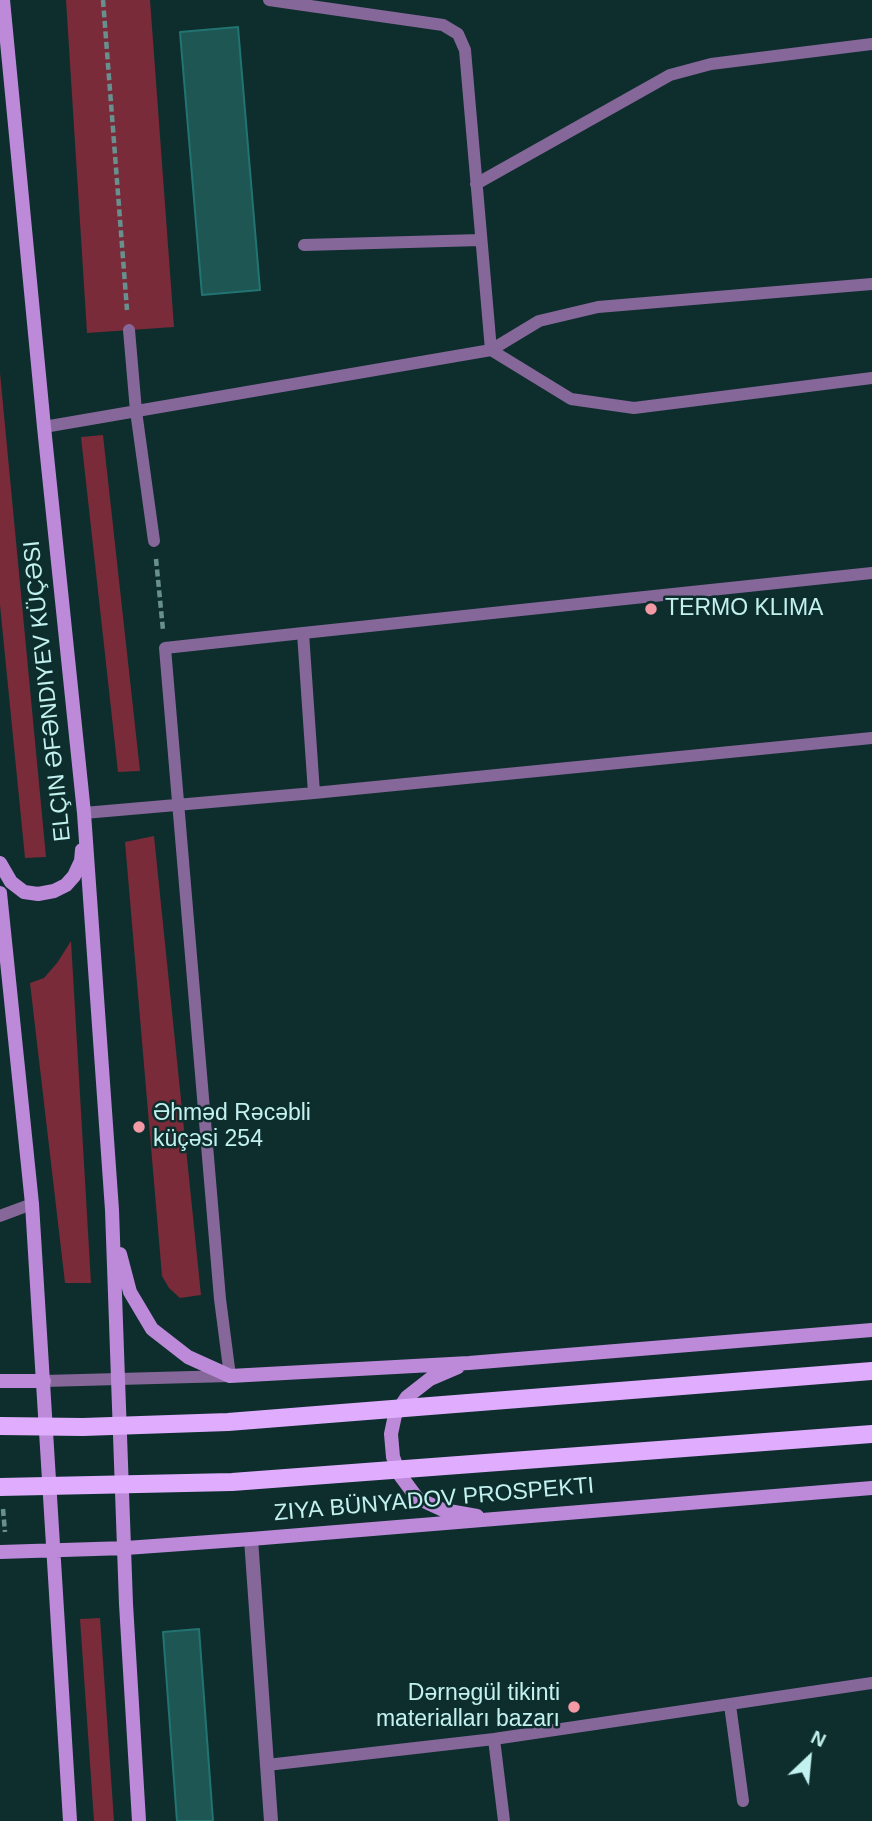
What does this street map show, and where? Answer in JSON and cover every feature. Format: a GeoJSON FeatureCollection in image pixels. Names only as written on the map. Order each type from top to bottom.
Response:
{"type":"FeatureCollection","features":[{"type":"Feature","properties":{"kind":"main road","name":"ELÇIN ƏFƏNDIYEV KÜÇƏSI"},"geometry":{"type":"LineString","coordinates":[[4,0],[44,427],[85,813],[112,1210],[126,1604],[139,1821]]}},
{"type":"Feature","properties":{"kind":"main road"},"geometry":{"type":"LineString","coordinates":[[0,863],[12,882],[24,892],[38,894],[66,885],[74,876],[81,860],[85,813]]}},
{"type":"Feature","properties":{"kind":"main road"},"geometry":{"type":"LineString","coordinates":[[0,893],[32,1204],[70,1821]]}},
{"type":"Feature","properties":{"kind":"main road"},"geometry":{"type":"LineString","coordinates":[[112,1210],[122,1268],[140,1312],[161,1337],[188,1357],[230,1376],[469,1363],[872,1330]]}},
{"type":"Feature","properties":{"kind":"main road"},"geometry":{"type":"LineString","coordinates":[[469,1363],[430,1379],[407,1397],[395,1415],[391,1434],[393,1457],[400,1475],[417,1498],[443,1510],[496,1520]]}},
{"type":"Feature","properties":{"kind":"main road"},"geometry":{"type":"LineString","coordinates":[[0,1426],[83,1427],[228,1422],[872,1371]]}},
{"type":"Feature","properties":{"kind":"main road"},"geometry":{"type":"LineString","coordinates":[[0,1381],[44,1381]]}},
{"type":"Feature","properties":{"kind":"main road","name":"ZIYA BÜNYADOV PROSPEKTI"},"geometry":{"type":"LineString","coordinates":[[0,1487],[232,1482],[872,1434]]}},
{"type":"Feature","properties":{"kind":"main road","name":"ZIYA BÜNYADOV PROSPEKTI"},"geometry":{"type":"LineString","coordinates":[[0,1552],[126,1548],[251,1539],[872,1488]]}},
{"type":"Feature","properties":{"kind":"street"},"geometry":{"type":"LineString","coordinates":[[251,1539],[271,1821]]}},
{"type":"Feature","properties":{"kind":"lane"},"geometry":{"type":"LineString","coordinates":[[269,0],[443,26],[458,34],[464,50],[491,350]]}},
{"type":"Feature","properties":{"kind":"lane"},"geometry":{"type":"LineString","coordinates":[[476,184],[670,75],[710,64],[872,44]]}},
{"type":"Feature","properties":{"kind":"lane"},"geometry":{"type":"LineString","coordinates":[[304,245],[480,240]]}},
{"type":"Feature","properties":{"kind":"lane"},"geometry":{"type":"LineString","coordinates":[[44,427],[491,350],[539,321],[598,307],[872,284]]}},
{"type":"Feature","properties":{"kind":"lane"},"geometry":{"type":"LineString","coordinates":[[129,330],[136,411],[154,541]]}},
{"type":"Feature","properties":{"kind":"lane"},"geometry":{"type":"LineString","coordinates":[[491,350],[570,399],[634,408],[872,378]]}},
{"type":"Feature","properties":{"kind":"lane"},"geometry":{"type":"LineString","coordinates":[[44,1381],[230,1376],[220,1299],[165,648],[872,573]]}},
{"type":"Feature","properties":{"kind":"lane"},"geometry":{"type":"LineString","coordinates":[[303,633],[314,793]]}},
{"type":"Feature","properties":{"kind":"lane"},"geometry":{"type":"LineString","coordinates":[[85,813],[314,793],[872,737]]}},
{"type":"Feature","properties":{"kind":"lane"},"geometry":{"type":"LineString","coordinates":[[0,1216],[32,1204]]}},
{"type":"Feature","properties":{"kind":"lane"},"geometry":{"type":"LineString","coordinates":[[267,1765],[494,1739],[872,1683]]}},
{"type":"Feature","properties":{"kind":"lane"},"geometry":{"type":"LineString","coordinates":[[730,1705],[743,1801]]}},
{"type":"Feature","properties":{"kind":"lane"},"geometry":{"type":"LineString","coordinates":[[494,1739],[504,1821]]}},
{"type":"Feature","properties":{"kind":"path"},"geometry":{"type":"LineString","coordinates":[[103,0],[129,330]]}},
{"type":"Feature","properties":{"kind":"path"},"geometry":{"type":"LineString","coordinates":[[154,541],[165,648]]}},
{"type":"Feature","properties":{"kind":"shaded area"},"geometry":{"type":"Polygon","coordinates":[[[66,0],[150,0],[174,327],[87,333],[66,0]]]}},
{"type":"Feature","properties":{"kind":"shaded area"},"geometry":{"type":"Polygon","coordinates":[[[0,373],[46,857],[25,858],[0,605],[0,373]]]}},
{"type":"Feature","properties":{"kind":"shaded area"},"geometry":{"type":"Polygon","coordinates":[[[103,435],[140,771],[118,772],[81,437],[103,435]]]}},
{"type":"Feature","properties":{"kind":"shaded area"},"geometry":{"type":"Polygon","coordinates":[[[154,836],[201,1295],[180,1298],[169,1288],[162,1276],[125,842],[154,836]]]}},
{"type":"Feature","properties":{"kind":"shaded area"},"geometry":{"type":"Polygon","coordinates":[[[71,941],[91,1283],[65,1283],[30,983],[44,978],[71,941]]]}},
{"type":"Feature","properties":{"kind":"shaded area"},"geometry":{"type":"Polygon","coordinates":[[[100,1618],[114,1821],[94,1821],[80,1619],[100,1618]]]}},
{"type":"Feature","properties":{"kind":"building"},"geometry":{"type":"Polygon","coordinates":[[[238,27],[260,290],[202,295],[180,32],[238,27]]]}},
{"type":"Feature","properties":{"kind":"building"},"geometry":{"type":"Polygon","coordinates":[[[199,1629],[213,1821],[177,1821],[163,1632],[199,1629]]]}},
{"type":"Feature","properties":{"kind":"place","name":"TERMO KLIMA"},"geometry":{"type":"Point","coordinates":[651,609]}},
{"type":"Feature","properties":{"kind":"place","name":"Əhməd Rəcəbli küçəsi 254"},"geometry":{"type":"Point","coordinates":[139,1127]}},
{"type":"Feature","properties":{"kind":"place","name":"Dərnəgül tikinti materialları bazarı"},"geometry":{"type":"Point","coordinates":[574,1707]}}]}
